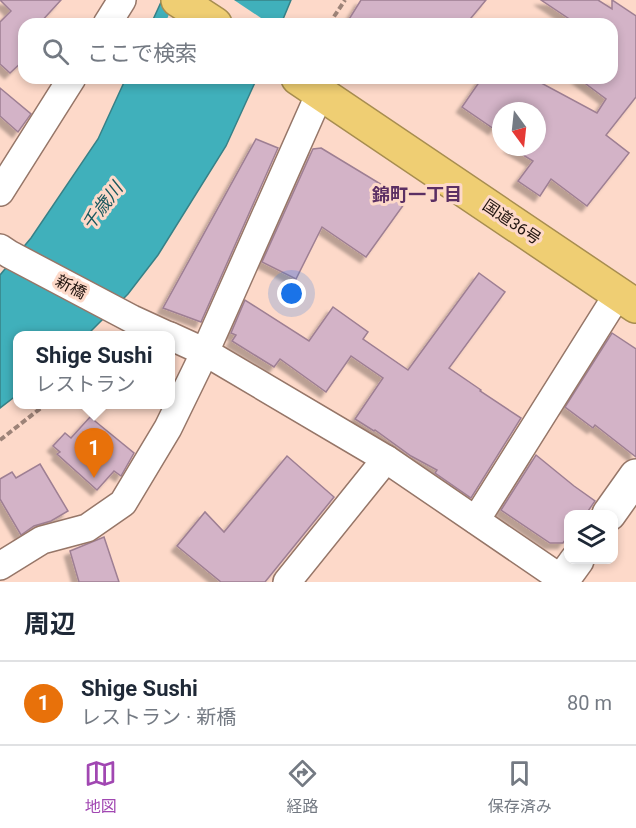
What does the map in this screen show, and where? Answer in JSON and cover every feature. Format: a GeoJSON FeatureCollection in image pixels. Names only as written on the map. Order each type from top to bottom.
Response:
{"type":"FeatureCollection","features":[{"type":"Feature","properties":{"kind":"highway"},"geometry":{"type":"LineString","coordinates":[[178,0],[206,18]]}},
{"type":"Feature","properties":{"kind":"highway","name":"国道36号"},"geometry":{"type":"LineString","coordinates":[[309,85],[627,300]]}},
{"type":"Feature","properties":{"kind":"street"},"geometry":{"type":"LineString","coordinates":[[111,18],[122,0]]}},
{"type":"Feature","properties":{"kind":"street"},"geometry":{"type":"LineString","coordinates":[[0,192],[68,84]]}},
{"type":"Feature","properties":{"kind":"street"},"geometry":{"type":"LineString","coordinates":[[0,566],[42,540],[87,528],[123,503],[168,428],[205,352],[309,85]]}},
{"type":"Feature","properties":{"kind":"street","name":"新橋"},"geometry":{"type":"LineString","coordinates":[[5,251],[159,331]]}},
{"type":"Feature","properties":{"kind":"street"},"geometry":{"type":"LineString","coordinates":[[476,520],[627,300]]}},
{"type":"Feature","properties":{"kind":"street","name":"新橋"},"geometry":{"type":"LineString","coordinates":[[175,338],[205,352],[386,459],[476,520],[566,576]]}},
{"type":"Feature","properties":{"kind":"street"},"geometry":{"type":"LineString","coordinates":[[287,582],[386,459]]}},
{"type":"Feature","properties":{"kind":"street"},"geometry":{"type":"LineString","coordinates":[[612,510],[636,476]]}},
{"type":"Feature","properties":{"kind":"path"},"geometry":{"type":"LineString","coordinates":[[332,18],[345,0]]}},
{"type":"Feature","properties":{"kind":"path"},"geometry":{"type":"LineString","coordinates":[[0,440],[41,409]]}},
{"type":"Feature","properties":{"kind":"water"},"geometry":{"type":"Polygon","coordinates":[[[162,0],[291,0],[284,18],[154,18],[162,0]]]}},
{"type":"Feature","properties":{"kind":"water","name":"千歳川"},"geometry":{"type":"Polygon","coordinates":[[[123,84],[254,84],[226,146],[158,255],[128,294],[91,331],[13,331],[13,398],[0,408],[0,275],[31,238],[98,139],[123,84]]]}},
{"type":"Feature","properties":{"kind":"pier"},"geometry":{"type":"Polygon","coordinates":[[[175,0],[234,0],[261,18],[168,18],[175,0]]]}},
{"type":"Feature","properties":{"kind":"building"},"geometry":{"type":"Polygon","coordinates":[[[0,0],[61,0],[44,18],[18,18],[18,66],[10,73],[0,64],[0,22],[11,11],[0,0]]]}},
{"type":"Feature","properties":{"kind":"building"},"geometry":{"type":"Polygon","coordinates":[[[361,0],[486,0],[471,18],[350,18],[361,0]]]}},
{"type":"Feature","properties":{"kind":"building"},"geometry":{"type":"Polygon","coordinates":[[[541,0],[598,0],[612,9],[612,0],[636,16],[636,97],[606,135],[629,153],[587,206],[551,179],[540,196],[518,181],[533,161],[525,156],[546,156],[546,102],[492,102],[492,128],[462,107],[478,84],[543,84],[597,113],[606,99],[586,84],[618,84],[618,18],[568,18],[541,0]]]}},
{"type":"Feature","properties":{"kind":"building"},"geometry":{"type":"Polygon","coordinates":[[[0,88],[31,114],[18,132],[0,116],[0,88]]]}},
{"type":"Feature","properties":{"kind":"building"},"geometry":{"type":"Polygon","coordinates":[[[256,139],[278,148],[201,322],[163,308],[256,139]]]}},
{"type":"Feature","properties":{"kind":"building"},"geometry":{"type":"Polygon","coordinates":[[[321,148],[407,200],[366,257],[322,227],[296,279],[262,262],[313,149],[321,148]]]}},
{"type":"Feature","properties":{"kind":"building"},"geometry":{"type":"Polygon","coordinates":[[[479,273],[505,292],[449,368],[521,418],[471,498],[435,473],[437,470],[411,456],[375,430],[355,419],[383,378],[351,356],[326,392],[280,359],[274,367],[232,341],[236,335],[231,333],[245,300],[309,341],[333,307],[368,332],[363,339],[408,370],[479,273]]]}},
{"type":"Feature","properties":{"kind":"building"},"geometry":{"type":"Polygon","coordinates":[[[612,333],[636,349],[636,457],[595,425],[593,428],[565,407],[612,333]]]}},
{"type":"Feature","properties":{"kind":"building"},"geometry":{"type":"Polygon","coordinates":[[[90,417],[134,453],[121,476],[114,471],[97,490],[57,454],[60,452],[53,446],[65,433],[71,438],[90,417]]]}},
{"type":"Feature","properties":{"kind":"building"},"geometry":{"type":"Polygon","coordinates":[[[536,455],[595,501],[589,510],[564,510],[563,543],[550,543],[501,510],[536,455]]]}},
{"type":"Feature","properties":{"kind":"building"},"geometry":{"type":"Polygon","coordinates":[[[287,456],[334,497],[265,582],[221,582],[177,546],[205,512],[224,532],[287,456]]]}},
{"type":"Feature","properties":{"kind":"building"},"geometry":{"type":"Polygon","coordinates":[[[40,464],[68,511],[51,521],[34,526],[21,535],[0,499],[0,479],[12,472],[16,478],[40,464]]]}},
{"type":"Feature","properties":{"kind":"building"},"geometry":{"type":"Polygon","coordinates":[[[104,537],[119,582],[79,582],[70,551],[104,537]]]}},
{"type":"Feature","properties":{"kind":"place","name":"Shige Sushi"},"geometry":{"type":"Point","coordinates":[94,478]}},
{"type":"Feature","properties":{"kind":"district","name":"錦町一丁目"},"geometry":{"type":"Point","coordinates":[417,194]}}]}
